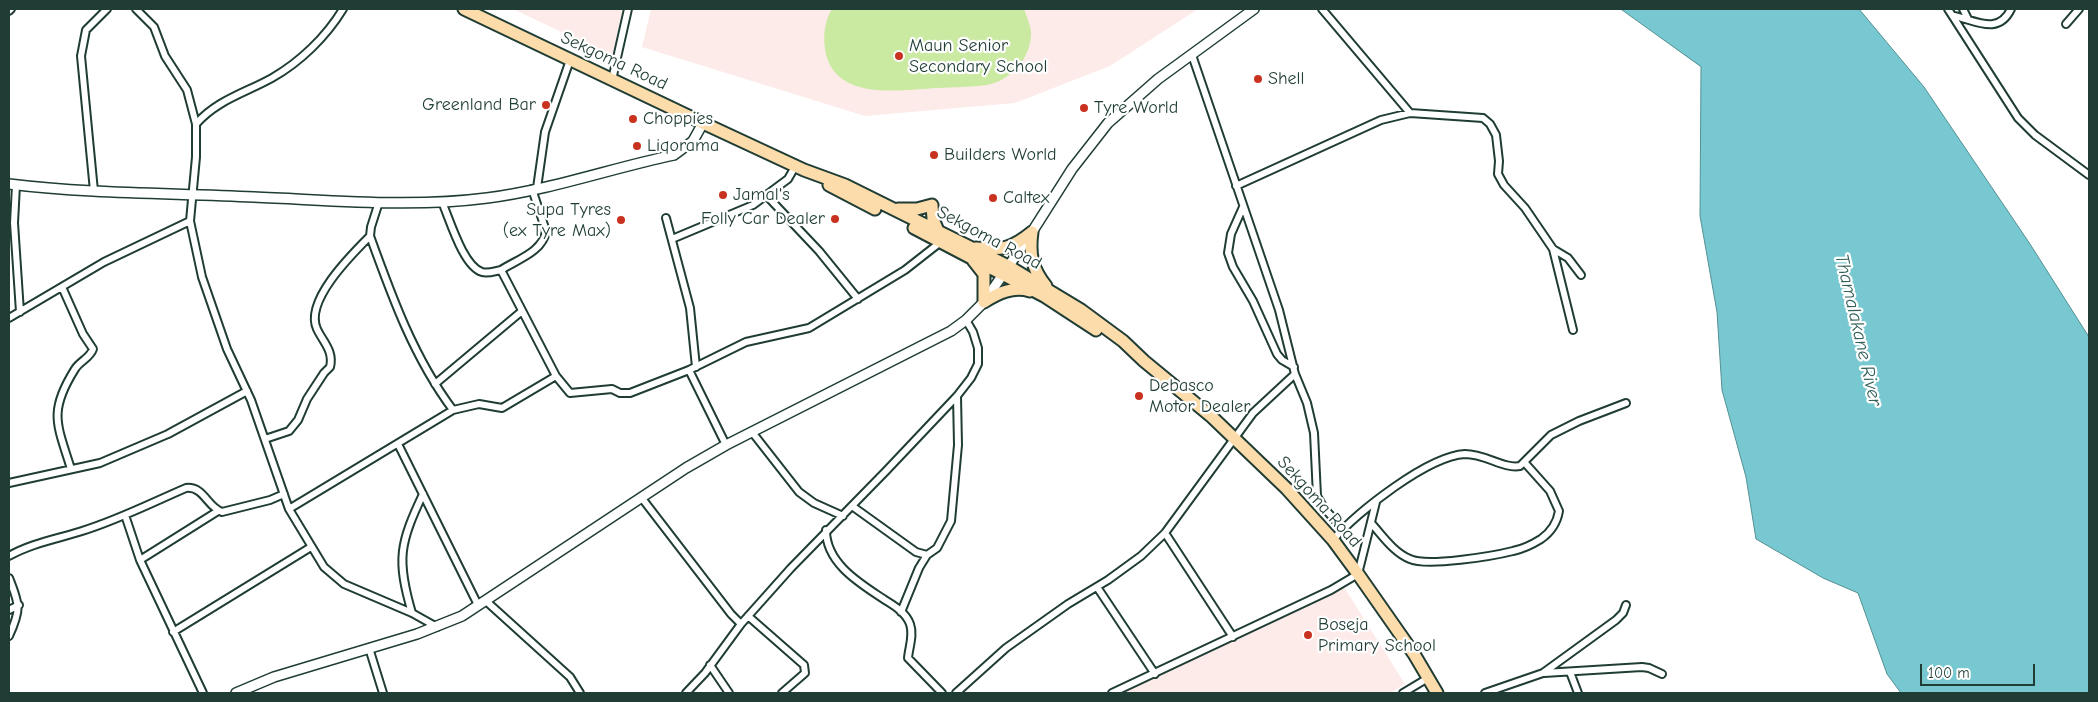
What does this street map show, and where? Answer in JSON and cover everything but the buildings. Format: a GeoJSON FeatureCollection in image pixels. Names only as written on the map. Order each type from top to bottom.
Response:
{"type":"FeatureCollection","features":[{"type":"Feature","properties":{"kind":"highway","name":"Sekgoma Road"},"geometry":{"type":"LineString","coordinates":[[464,9],[800,168],[845,185],[893,209],[940,236]]}},
{"type":"Feature","properties":{"kind":"highway","name":"Sekgoma Road"},"geometry":{"type":"LineString","coordinates":[[800,168],[842,192],[971,251],[1046,293],[1081,310],[1123,341],[1234,437],[1286,488],[1333,540],[1414,654],[1437,693]]}},
{"type":"Feature","properties":{"kind":"highway"},"geometry":{"type":"LineString","coordinates":[[893,209],[905,210],[932,206],[933,219],[940,236]]}},
{"type":"Feature","properties":{"kind":"highway"},"geometry":{"type":"LineString","coordinates":[[1032,232],[1017,244],[1006,249],[971,251],[984,274],[984,302],[998,294],[1018,289],[1046,293]]}},
{"type":"Feature","properties":{"kind":"highway"},"geometry":{"type":"LineString","coordinates":[[1032,232],[1031,261],[1046,293]]}},
{"type":"Feature","properties":{"kind":"street"},"geometry":{"type":"LineString","coordinates":[[94,191],[82,56],[86,30],[107,9]]}},
{"type":"Feature","properties":{"kind":"street"},"geometry":{"type":"LineString","coordinates":[[136,9],[154,27],[165,56],[187,90],[196,124],[190,221],[202,276],[211,306],[227,348],[247,391],[289,509],[324,567],[344,584],[412,612],[437,627]]}},
{"type":"Feature","properties":{"kind":"street"},"geometry":{"type":"LineString","coordinates":[[196,124],[205,114],[220,103],[271,78],[302,57],[325,33],[343,9]]}},
{"type":"Feature","properties":{"kind":"street"},"geometry":{"type":"LineString","coordinates":[[612,80],[628,9]]}},
{"type":"Feature","properties":{"kind":"street"},"geometry":{"type":"LineString","coordinates":[[236,693],[274,677],[437,627],[462,616],[686,468],[726,445],[951,331],[966,320],[984,302],[1072,169],[1108,123],[1158,79],[1254,9]]}},
{"type":"Feature","properties":{"kind":"street"},"geometry":{"type":"LineString","coordinates":[[1322,9],[1410,113]]}},
{"type":"Feature","properties":{"kind":"street"},"geometry":{"type":"LineString","coordinates":[[1948,9],[2018,118],[2035,135],[2089,176]]}},
{"type":"Feature","properties":{"kind":"street"},"geometry":{"type":"LineString","coordinates":[[1963,9],[1968,19]]}},
{"type":"Feature","properties":{"kind":"street"},"geometry":{"type":"LineString","coordinates":[[1954,16],[1986,26],[2003,19],[2011,9]]}},
{"type":"Feature","properties":{"kind":"street"},"geometry":{"type":"LineString","coordinates":[[2066,24],[2079,9]]}},
{"type":"Feature","properties":{"kind":"street"},"geometry":{"type":"LineString","coordinates":[[1192,55],[1281,318],[1294,371],[1307,402],[1314,433],[1317,496],[1324,508],[1343,529]]}},
{"type":"Feature","properties":{"kind":"street"},"geometry":{"type":"LineString","coordinates":[[442,202],[466,259],[482,272],[501,270],[537,248],[545,237],[546,231],[534,188],[546,132],[570,60]]}},
{"type":"Feature","properties":{"kind":"street"},"geometry":{"type":"LineString","coordinates":[[1236,186],[1381,120],[1410,113],[1483,118],[1490,124],[1496,135],[1500,161],[1498,174],[1504,185],[1525,208],[1554,249],[1568,258],[1581,275]]}},
{"type":"Feature","properties":{"kind":"street"},"geometry":{"type":"LineString","coordinates":[[20,312],[12,185],[94,191],[379,202],[442,202],[489,198],[674,155],[693,141],[704,123]]}},
{"type":"Feature","properties":{"kind":"street"},"geometry":{"type":"LineString","coordinates":[[672,240],[750,206],[767,196],[800,168]]}},
{"type":"Feature","properties":{"kind":"street"},"geometry":{"type":"LineString","coordinates":[[767,196],[819,251],[858,299]]}},
{"type":"Feature","properties":{"kind":"street"},"geometry":{"type":"LineString","coordinates":[[379,202],[370,236],[399,316],[435,384],[454,410]]}},
{"type":"Feature","properties":{"kind":"street"},"geometry":{"type":"LineString","coordinates":[[1243,207],[1231,234],[1228,253],[1233,267],[1256,308],[1277,354],[1294,371]]}},
{"type":"Feature","properties":{"kind":"street"},"geometry":{"type":"LineString","coordinates":[[666,218],[690,308],[693,368],[726,445]]}},
{"type":"Feature","properties":{"kind":"street"},"geometry":{"type":"LineString","coordinates":[[9,318],[104,262],[190,221]]}},
{"type":"Feature","properties":{"kind":"street"},"geometry":{"type":"LineString","coordinates":[[265,439],[289,431],[298,420],[307,399],[330,367],[331,353],[316,327],[315,310],[319,299],[342,266],[370,236]]}},
{"type":"Feature","properties":{"kind":"street"},"geometry":{"type":"LineString","coordinates":[[501,270],[556,376],[570,392],[612,389],[625,394],[693,368],[746,342],[809,328],[905,270],[940,236]]}},
{"type":"Feature","properties":{"kind":"street"},"geometry":{"type":"LineString","coordinates":[[1554,249],[1573,330]]}},
{"type":"Feature","properties":{"kind":"street"},"geometry":{"type":"LineString","coordinates":[[62,286],[83,334],[93,349],[92,353],[76,367],[57,407],[57,424],[72,469]]}},
{"type":"Feature","properties":{"kind":"street"},"geometry":{"type":"LineString","coordinates":[[435,384],[522,311]]}},
{"type":"Feature","properties":{"kind":"street"},"geometry":{"type":"LineString","coordinates":[[686,693],[748,616],[826,530],[843,516],[957,396],[971,378],[978,364],[978,348],[973,332],[966,320]]}},
{"type":"Feature","properties":{"kind":"street"},"geometry":{"type":"LineString","coordinates":[[956,693],[1006,648],[1068,604],[1097,587],[1142,556],[1165,533],[1234,437],[1265,399],[1294,371]]}},
{"type":"Feature","properties":{"kind":"street"},"geometry":{"type":"LineString","coordinates":[[289,509],[454,410],[471,404],[502,408],[556,376]]}},
{"type":"Feature","properties":{"kind":"street"},"geometry":{"type":"LineString","coordinates":[[9,483],[100,463],[168,434],[247,391]]}},
{"type":"Feature","properties":{"kind":"street"},"geometry":{"type":"LineString","coordinates":[[901,612],[916,575],[928,555],[937,548],[951,522],[958,445],[957,396]]}},
{"type":"Feature","properties":{"kind":"street"},"geometry":{"type":"LineString","coordinates":[[1333,540],[1343,529],[1376,502],[1412,475],[1429,465],[1447,457],[1465,454],[1482,455],[1503,464],[1516,466],[1525,462],[1552,435],[1579,421],[1626,403]]}},
{"type":"Feature","properties":{"kind":"street"},"geometry":{"type":"LineString","coordinates":[[752,432],[799,492],[814,504],[843,516]]}},
{"type":"Feature","properties":{"kind":"street"},"geometry":{"type":"LineString","coordinates":[[398,444],[482,603],[570,677],[580,693]]}},
{"type":"Feature","properties":{"kind":"street"},"geometry":{"type":"LineString","coordinates":[[1371,523],[1400,554],[1420,562],[1436,562],[1513,551],[1531,545],[1542,538],[1553,527],[1558,520],[1559,511],[1550,491],[1525,462]]}},
{"type":"Feature","properties":{"kind":"street"},"geometry":{"type":"LineString","coordinates":[[9,556],[32,546],[125,516],[186,488],[192,487],[203,495],[218,511]]}},
{"type":"Feature","properties":{"kind":"street"},"geometry":{"type":"LineString","coordinates":[[140,560],[218,511],[229,512],[284,494]]}},
{"type":"Feature","properties":{"kind":"street"},"geometry":{"type":"LineString","coordinates":[[412,612],[402,576],[402,556],[404,539],[423,494]]}},
{"type":"Feature","properties":{"kind":"street"},"geometry":{"type":"LineString","coordinates":[[641,496],[731,614],[741,624]]}},
{"type":"Feature","properties":{"kind":"street"},"geometry":{"type":"LineString","coordinates":[[1112,693],[1331,590],[1358,574],[1376,502]]}},
{"type":"Feature","properties":{"kind":"street"},"geometry":{"type":"LineString","coordinates":[[852,506],[916,552],[928,555]]}},
{"type":"Feature","properties":{"kind":"street"},"geometry":{"type":"LineString","coordinates":[[125,516],[140,560],[202,693]]}},
{"type":"Feature","properties":{"kind":"street"},"geometry":{"type":"LineString","coordinates":[[826,530],[829,545],[837,561],[847,572],[907,618],[912,633],[908,658],[942,693]]}},
{"type":"Feature","properties":{"kind":"street"},"geometry":{"type":"LineString","coordinates":[[1165,533],[1232,637]]}},
{"type":"Feature","properties":{"kind":"street"},"geometry":{"type":"LineString","coordinates":[[173,632],[311,547]]}},
{"type":"Feature","properties":{"kind":"street"},"geometry":{"type":"LineString","coordinates":[[9,578],[19,605],[16,620],[9,636]]}},
{"type":"Feature","properties":{"kind":"street"},"geometry":{"type":"LineString","coordinates":[[1097,587],[1155,674]]}},
{"type":"Feature","properties":{"kind":"street"},"geometry":{"type":"LineString","coordinates":[[1543,673],[1616,620],[1624,613],[1626,604]]}},
{"type":"Feature","properties":{"kind":"street"},"geometry":{"type":"LineString","coordinates":[[9,610],[19,605]]}},
{"type":"Feature","properties":{"kind":"street"},"geometry":{"type":"LineString","coordinates":[[748,616],[804,665],[805,672],[782,693]]}},
{"type":"Feature","properties":{"kind":"street"},"geometry":{"type":"LineString","coordinates":[[369,648],[383,693]]}},
{"type":"Feature","properties":{"kind":"street"},"geometry":{"type":"LineString","coordinates":[[710,665],[729,693]]}},
{"type":"Feature","properties":{"kind":"street"},"geometry":{"type":"LineString","coordinates":[[1485,693],[1543,673],[1649,668],[1662,674]]}},
{"type":"Feature","properties":{"kind":"street"},"geometry":{"type":"LineString","coordinates":[[1570,672],[1578,693]]}},
{"type":"Feature","properties":{"kind":"street"},"geometry":{"type":"LineString","coordinates":[[1403,693],[1428,678]]}},
{"type":"Feature","properties":{"kind":"shaded area"},"geometry":{"type":"Polygon","coordinates":[[[513,9],[623,9],[612,56],[513,9]]]}},
{"type":"Feature","properties":{"kind":"shaded area","name":"Maun Senior Secondary School"},"geometry":{"type":"Polygon","coordinates":[[[651,9],[1198,9],[1110,66],[1015,103],[865,116],[642,47],[651,9]]]}},
{"type":"Feature","properties":{"kind":"shaded area","name":"Boseja Primary School"},"geometry":{"type":"Polygon","coordinates":[[[1344,587],[1405,684],[1390,693],[1120,693],[1344,587]]]}},
{"type":"Feature","properties":{"kind":"green space"},"geometry":{"type":"Polygon","coordinates":[[[832,9],[1024,9],[1031,31],[1030,41],[1028,50],[1019,66],[1005,78],[987,85],[887,91],[870,89],[854,85],[841,78],[831,66],[825,49],[824,38],[826,23],[832,9]]]}},
{"type":"Feature","properties":{"kind":"water","name":"Thamalakane River"},"geometry":{"type":"Polygon","coordinates":[[[1621,9],[1859,9],[1924,87],[2030,244],[2089,337],[2089,693],[1901,693],[1887,674],[1858,593],[1823,578],[1756,539],[1746,477],[1722,390],[1717,312],[1700,216],[1701,67],[1621,9]]]}},
{"type":"Feature","properties":{"kind":"place","name":"Maun Senior Secondary School"},"geometry":{"type":"Point","coordinates":[899,56]}},
{"type":"Feature","properties":{"kind":"place","name":"Shell"},"geometry":{"type":"Point","coordinates":[1258,79]}},
{"type":"Feature","properties":{"kind":"place","name":"Greenland Bar"},"geometry":{"type":"Point","coordinates":[546,105]}},
{"type":"Feature","properties":{"kind":"place","name":"Tyre World"},"geometry":{"type":"Point","coordinates":[1084,108]}},
{"type":"Feature","properties":{"kind":"place","name":"Choppies"},"geometry":{"type":"Point","coordinates":[633,119]}},
{"type":"Feature","properties":{"kind":"place","name":"Liqorama"},"geometry":{"type":"Point","coordinates":[637,146]}},
{"type":"Feature","properties":{"kind":"place","name":"Builders World"},"geometry":{"type":"Point","coordinates":[934,155]}},
{"type":"Feature","properties":{"kind":"place","name":"Jamal's"},"geometry":{"type":"Point","coordinates":[723,195]}},
{"type":"Feature","properties":{"kind":"place","name":"Caltex"},"geometry":{"type":"Point","coordinates":[993,198]}},
{"type":"Feature","properties":{"kind":"place","name":"Folly Car Dealer"},"geometry":{"type":"Point","coordinates":[835,219]}},
{"type":"Feature","properties":{"kind":"place","name":"Supa Tyres (ex Tyre Max)"},"geometry":{"type":"Point","coordinates":[621,220]}},
{"type":"Feature","properties":{"kind":"place","name":"Debasco Motor Dealer"},"geometry":{"type":"Point","coordinates":[1139,396]}},
{"type":"Feature","properties":{"kind":"place","name":"Boseja Primary School"},"geometry":{"type":"Point","coordinates":[1308,635]}}]}
